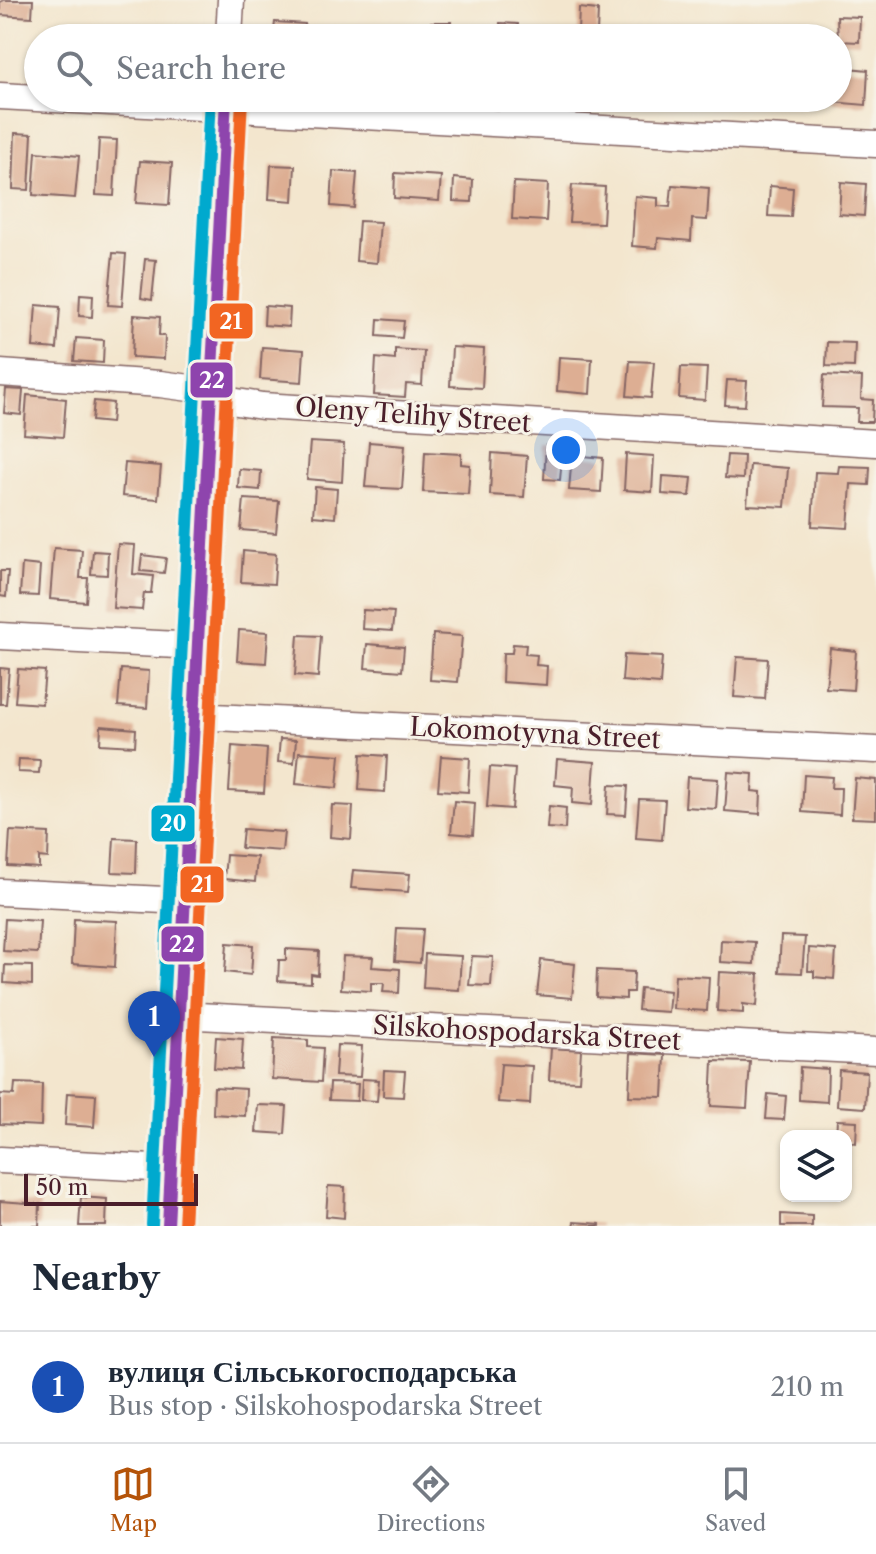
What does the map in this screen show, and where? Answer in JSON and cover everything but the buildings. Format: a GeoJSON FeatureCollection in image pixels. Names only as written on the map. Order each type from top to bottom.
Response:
{"type":"FeatureCollection","features":[{"type":"Feature","properties":{"kind":"street"},"geometry":{"type":"LineString","coordinates":[[230,24],[231,0]]}},
{"type":"Feature","properties":{"kind":"street"},"geometry":{"type":"LineString","coordinates":[[0,96],[24,97]]}},
{"type":"Feature","properties":{"kind":"street"},"geometry":{"type":"LineString","coordinates":[[168,1226],[225,112]]}},
{"type":"Feature","properties":{"kind":"street"},"geometry":{"type":"LineString","coordinates":[[368,112],[876,144]]}},
{"type":"Feature","properties":{"kind":"street","name":"Oleny Telihy Street"},"geometry":{"type":"LineString","coordinates":[[0,373],[160,384],[262,406],[876,443]]}},
{"type":"Feature","properties":{"kind":"street"},"geometry":{"type":"LineString","coordinates":[[0,636],[198,646]]}},
{"type":"Feature","properties":{"kind":"street","name":"Lokomotyvna Street"},"geometry":{"type":"LineString","coordinates":[[194,716],[876,750]]}},
{"type":"Feature","properties":{"kind":"street"},"geometry":{"type":"LineString","coordinates":[[0,892],[185,901]]}},
{"type":"Feature","properties":{"kind":"street","name":"Silskohospodarska Street"},"geometry":{"type":"LineString","coordinates":[[179,1015],[876,1051]]}},
{"type":"Feature","properties":{"kind":"street"},"geometry":{"type":"LineString","coordinates":[[0,1160],[171,1169]]}},
{"type":"Feature","properties":{"kind":"transit line","name":"20"},"geometry":{"type":"LineString","coordinates":[[152,1225],[209,112]]}},
{"type":"Feature","properties":{"kind":"transit line","name":"22"},"geometry":{"type":"LineString","coordinates":[[168,1226],[225,112]]}},
{"type":"Feature","properties":{"kind":"transit line","name":"21"},"geometry":{"type":"LineString","coordinates":[[184,1226],[241,112]]}},
{"type":"Feature","properties":{"kind":"place","name":"вулиця Сільськогосподарська"},"geometry":{"type":"Point","coordinates":[154,1057]}}]}
